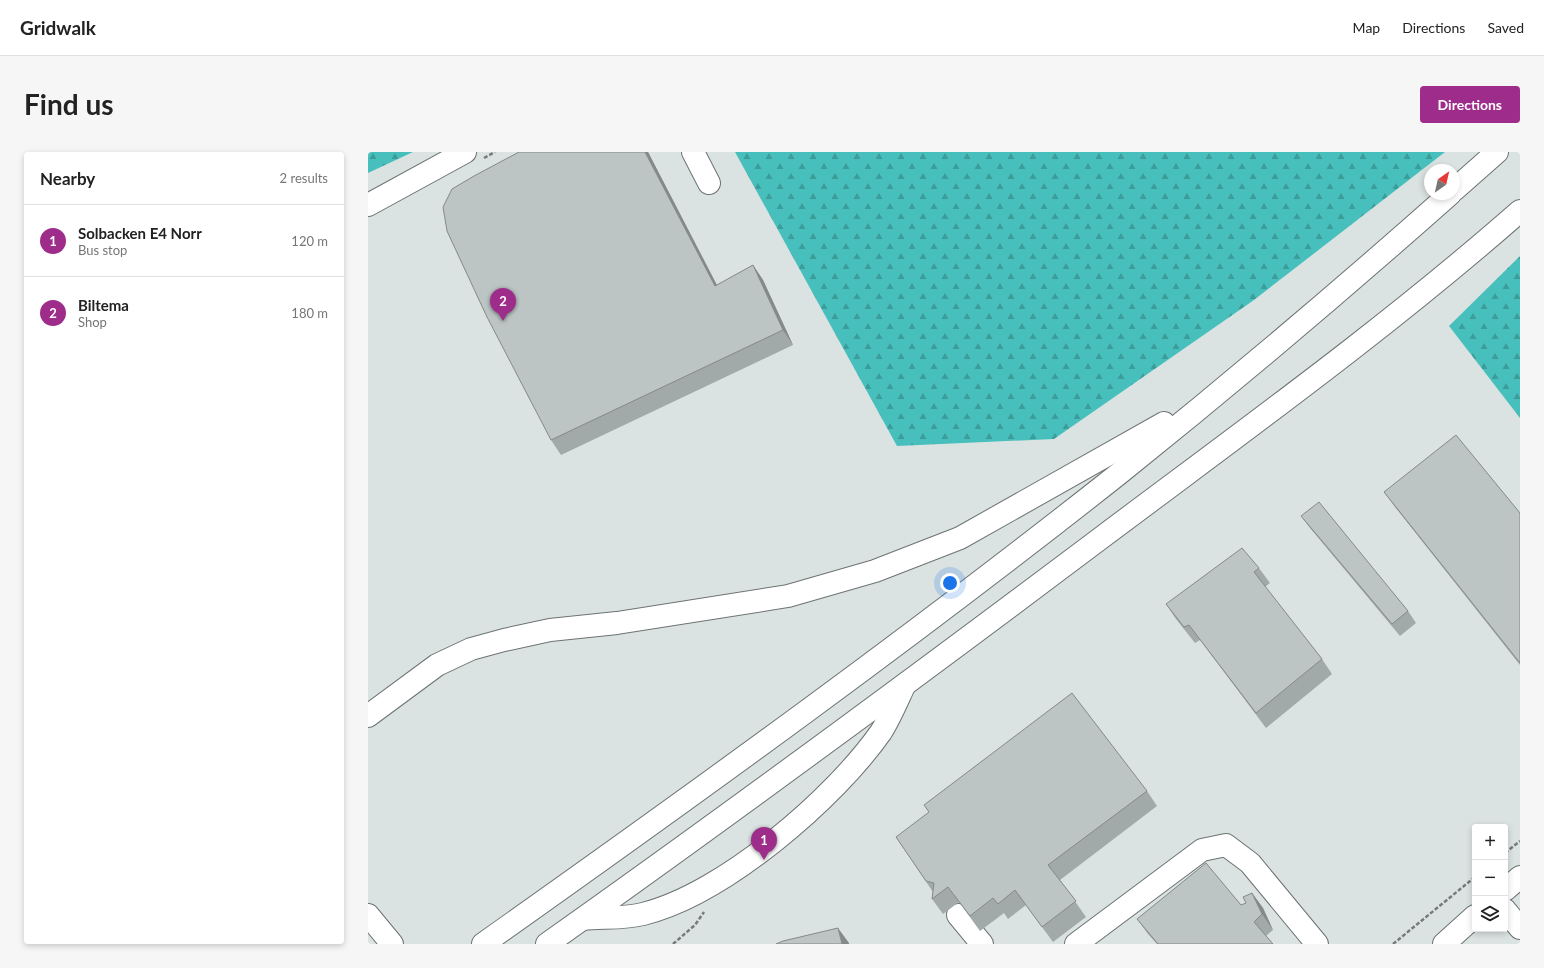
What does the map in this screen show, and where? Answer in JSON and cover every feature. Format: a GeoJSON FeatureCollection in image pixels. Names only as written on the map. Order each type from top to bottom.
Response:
{"type":"FeatureCollection","features":[{"type":"Feature","properties":{"kind":"main road"},"geometry":{"type":"LineString","coordinates":[[368,206],[464,152]]}},
{"type":"Feature","properties":{"kind":"main road"},"geometry":{"type":"LineString","coordinates":[[693,152],[709,183]]}},
{"type":"Feature","properties":{"kind":"main road"},"geometry":{"type":"LineString","coordinates":[[1460,185],[1497,152]]}},
{"type":"Feature","properties":{"kind":"main road"},"geometry":{"type":"LineString","coordinates":[[483,944],[666,814],[867,667],[1114,477],[1222,389],[1360,273],[1443,200]]}},
{"type":"Feature","properties":{"kind":"main road"},"geometry":{"type":"LineString","coordinates":[[547,944],[686,846],[904,686],[1390,319],[1460,263],[1520,212]]}},
{"type":"Feature","properties":{"kind":"main road"},"geometry":{"type":"LineString","coordinates":[[368,716],[437,665],[471,649],[550,630],[617,622],[788,596],[875,571],[960,538],[1057,485],[1222,389]]}},
{"type":"Feature","properties":{"kind":"main road"},"geometry":{"type":"LineString","coordinates":[[583,919],[643,914],[683,900],[731,873],[799,820],[858,761],[882,731],[904,686]]}},
{"type":"Feature","properties":{"kind":"main road"},"geometry":{"type":"LineString","coordinates":[[1076,944],[1202,850],[1226,845],[1250,863],[1317,944]]}},
{"type":"Feature","properties":{"kind":"main road"},"geometry":{"type":"LineString","coordinates":[[1508,887],[1520,877]]}},
{"type":"Feature","properties":{"kind":"main road"},"geometry":{"type":"LineString","coordinates":[[1508,914],[1520,928]]}},
{"type":"Feature","properties":{"kind":"main road"},"geometry":{"type":"LineString","coordinates":[[368,915],[392,944]]}},
{"type":"Feature","properties":{"kind":"main road"},"geometry":{"type":"LineString","coordinates":[[958,915],[982,944]]}},
{"type":"Feature","properties":{"kind":"main road"},"geometry":{"type":"LineString","coordinates":[[1444,944],[1472,919]]}},
{"type":"Feature","properties":{"kind":"path"},"geometry":{"type":"LineString","coordinates":[[1508,851],[1520,841]]}},
{"type":"Feature","properties":{"kind":"path"},"geometry":{"type":"LineString","coordinates":[[1394,944],[1472,879]]}},
{"type":"Feature","properties":{"kind":"green space"},"geometry":{"type":"Polygon","coordinates":[[[368,152],[413,152],[368,173],[368,152]]]}},
{"type":"Feature","properties":{"kind":"green space"},"geometry":{"type":"Polygon","coordinates":[[[735,152],[1445,152],[1430,164],[1424,164],[1424,168],[1254,300],[1054,439],[897,446],[735,152]]]}},
{"type":"Feature","properties":{"kind":"green space"},"geometry":{"type":"Polygon","coordinates":[[[1520,256],[1520,418],[1449,326],[1520,256]]]}},
{"type":"Feature","properties":{"kind":"building"},"geometry":{"type":"Polygon","coordinates":[[[519,152],[645,152],[715,286],[753,265],[783,330],[551,440],[487,317],[447,231],[443,207],[452,189],[519,152]]]}},
{"type":"Feature","properties":{"kind":"building"},"geometry":{"type":"Polygon","coordinates":[[[1456,435],[1520,513],[1520,663],[1384,492],[1456,435]]]}},
{"type":"Feature","properties":{"kind":"building"},"geometry":{"type":"Polygon","coordinates":[[[1319,502],[1408,611],[1392,624],[1301,516],[1319,502]]]}},
{"type":"Feature","properties":{"kind":"building"},"geometry":{"type":"Polygon","coordinates":[[[1242,548],[1259,568],[1254,572],[1322,659],[1256,713],[1189,625],[1184,627],[1166,604],[1242,548]]]}},
{"type":"Feature","properties":{"kind":"building"},"geometry":{"type":"Polygon","coordinates":[[[1072,693],[1147,791],[1048,865],[1076,901],[1042,927],[1015,890],[998,904],[993,898],[970,916],[948,887],[932,899],[934,883],[926,881],[896,837],[929,812],[924,805],[1072,693]]]}},
{"type":"Feature","properties":{"kind":"building"},"geometry":{"type":"Polygon","coordinates":[[[1206,863],[1241,905],[1246,903],[1243,897],[1252,893],[1262,914],[1254,922],[1273,944],[1158,944],[1137,919],[1206,863]]]}},
{"type":"Feature","properties":{"kind":"building"},"geometry":{"type":"Polygon","coordinates":[[[838,928],[842,944],[776,944],[783,941],[838,928]]]}},
{"type":"Feature","properties":{"kind":"place","name":"Biltema"},"geometry":{"type":"Point","coordinates":[503,321]}},
{"type":"Feature","properties":{"kind":"place","name":"Solbacken E4 Norr"},"geometry":{"type":"Point","coordinates":[764,860]}}]}
